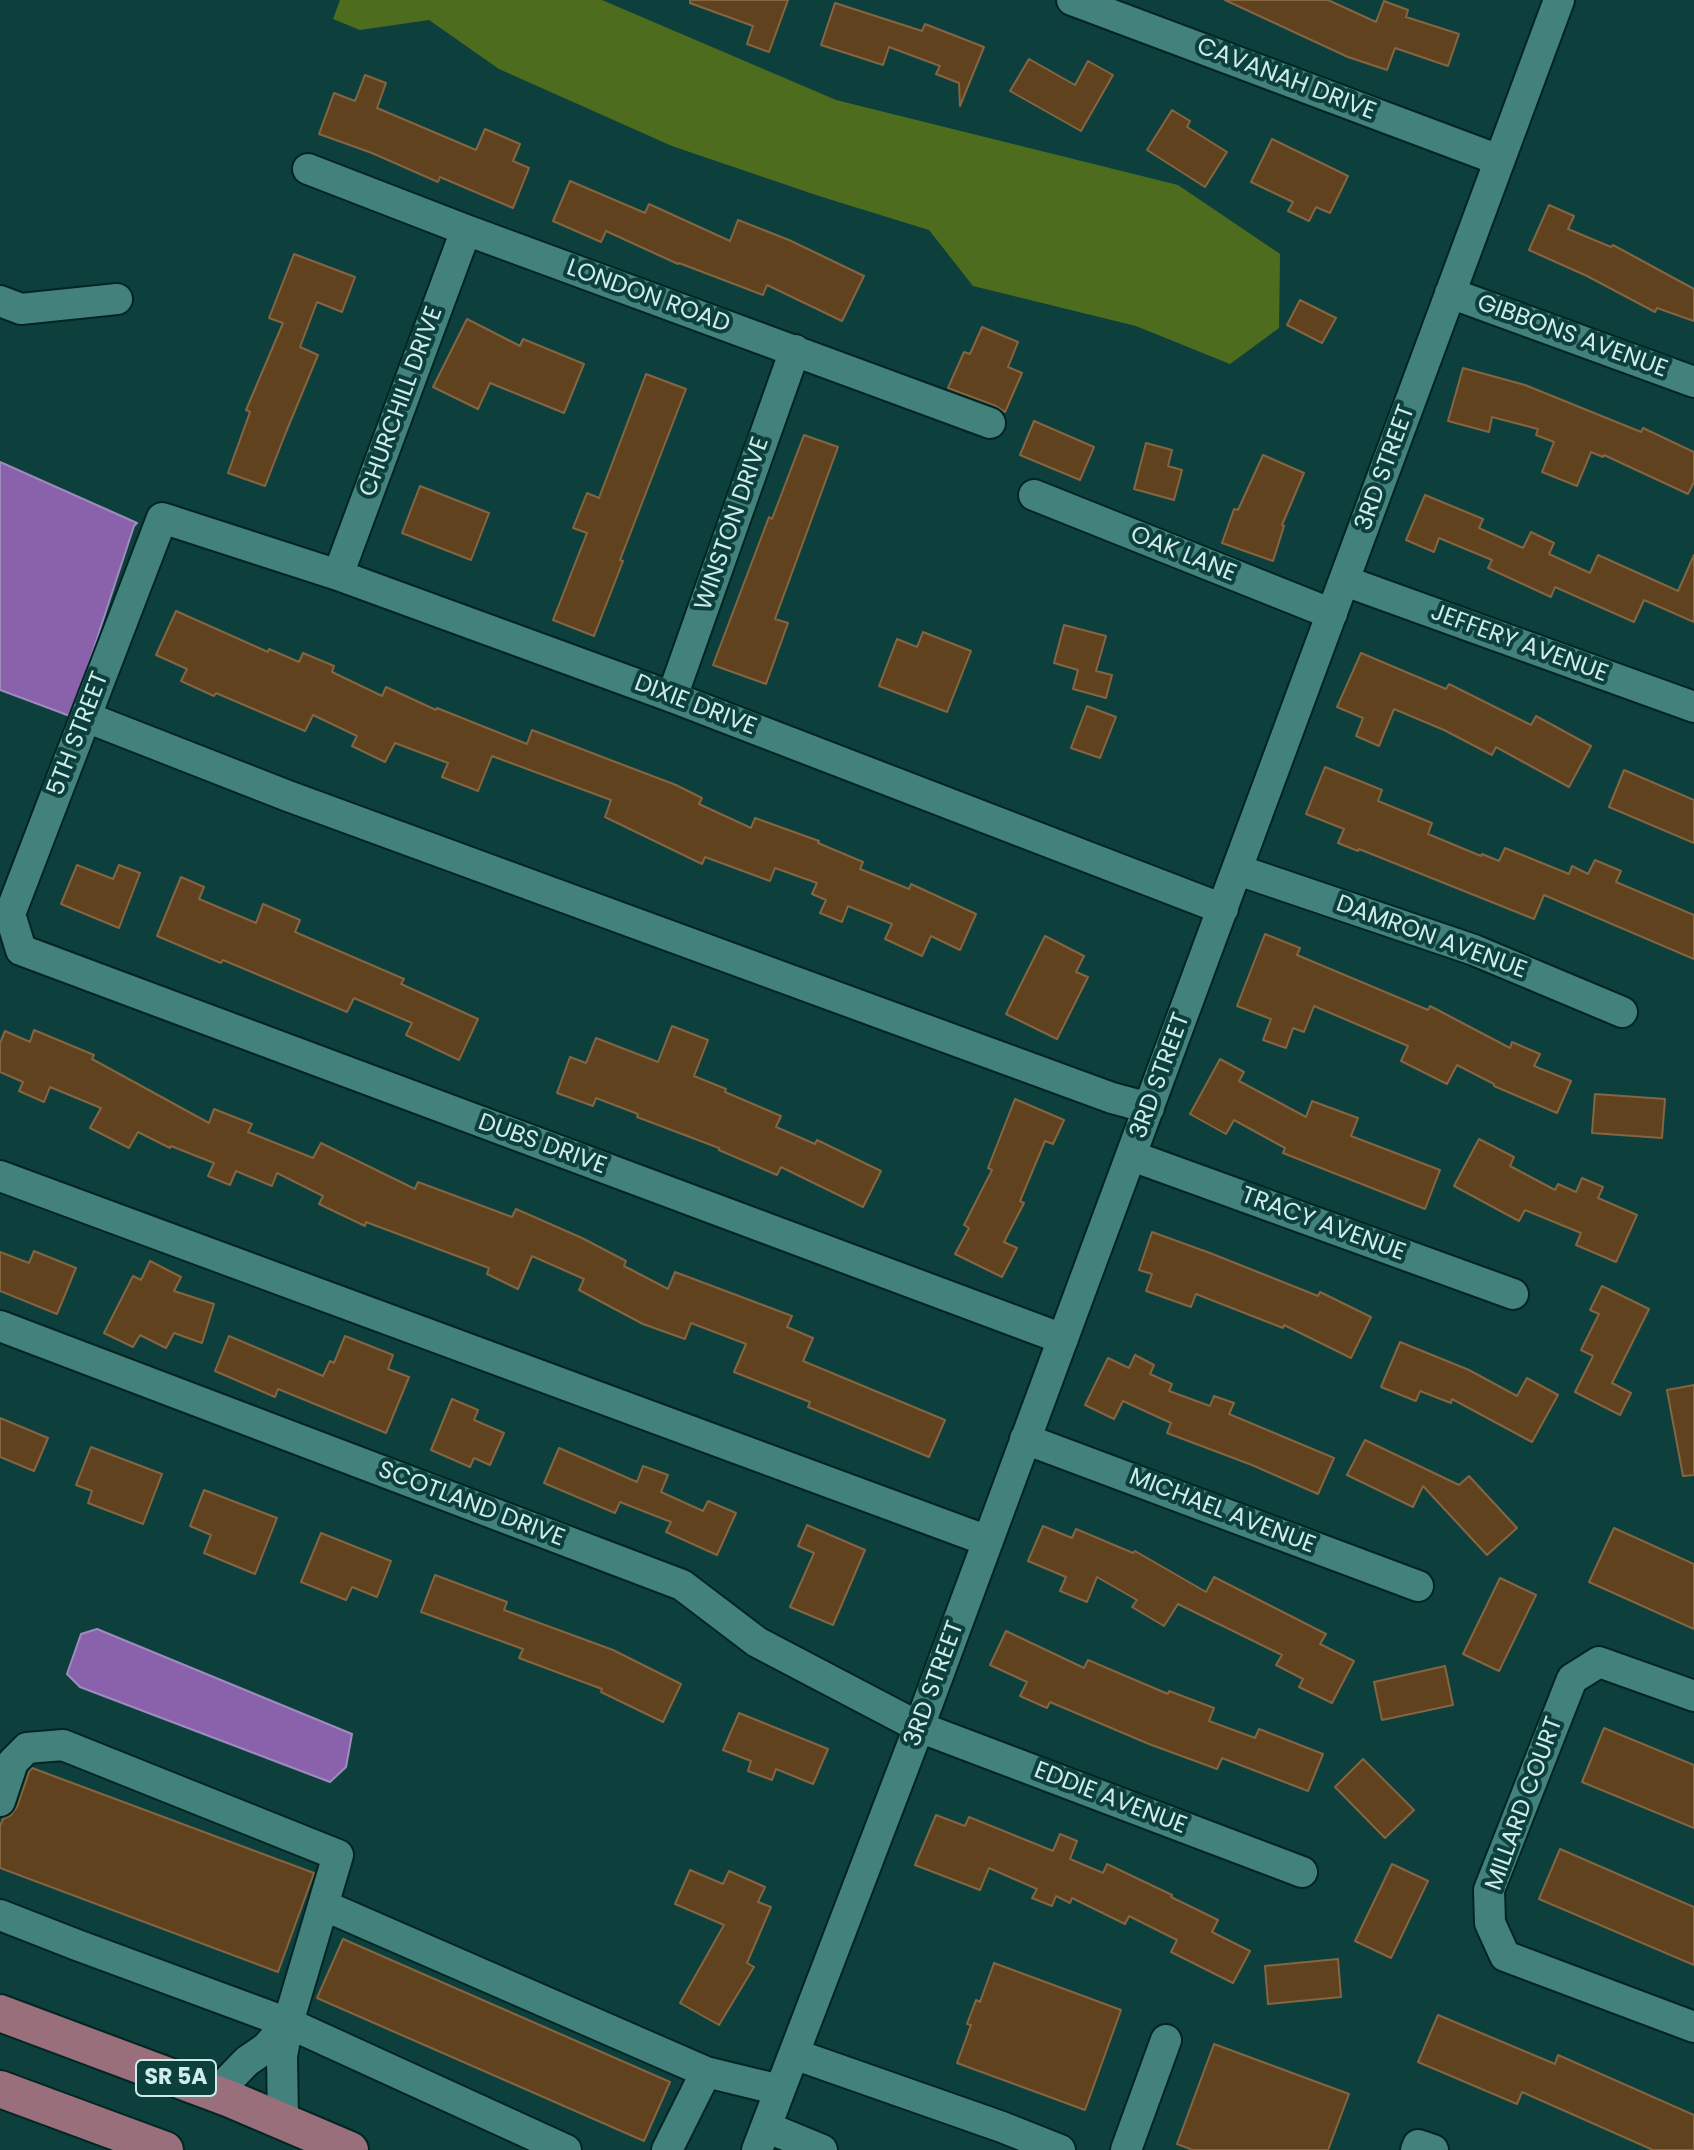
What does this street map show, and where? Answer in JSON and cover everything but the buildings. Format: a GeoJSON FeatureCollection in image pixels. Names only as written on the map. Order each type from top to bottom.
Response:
{"type":"FeatureCollection","features":[{"type":"Feature","properties":{"kind":"main road","name":"SR 5A"},"geometry":{"type":"LineString","coordinates":[[0,2013],[216,2093],[350,2150]]}},
{"type":"Feature","properties":{"kind":"main road"},"geometry":{"type":"LineString","coordinates":[[0,2089],[165,2150]]}},
{"type":"Feature","properties":{"kind":"street","name":"CAVANAH DRIVE"},"geometry":{"type":"LineString","coordinates":[[1072,0],[1499,160]]}},
{"type":"Feature","properties":{"kind":"street","name":"3RD STREET"},"geometry":{"type":"LineString","coordinates":[[762,2138],[1132,1156],[1559,0]]}},
{"type":"Feature","properties":{"kind":"street","name":"LONDON ROAD"},"geometry":{"type":"LineString","coordinates":[[308,169],[990,423]]}},
{"type":"Feature","properties":{"kind":"street","name":"CHURCHILL DRIVE"},"geometry":{"type":"LineString","coordinates":[[338,575],[466,230]]}},
{"type":"Feature","properties":{"kind":"street","name":"GIBBONS AVENUE"},"geometry":{"type":"LineString","coordinates":[[1450,293],[1694,382]]}},
{"type":"Feature","properties":{"kind":"street"},"geometry":{"type":"LineString","coordinates":[[0,301],[21,309],[117,299]]}},
{"type":"Feature","properties":{"kind":"street","name":"WINSTON DRIVE"},"geometry":{"type":"LineString","coordinates":[[672,697],[795,350]]}},
{"type":"Feature","properties":{"kind":"street","name":"OAK LANE"},"geometry":{"type":"LineString","coordinates":[[1034,495],[1332,614]]}},
{"type":"Feature","properties":{"kind":"street","name":"DIXIE DRIVE"},"geometry":{"type":"LineString","coordinates":[[162,518],[338,575],[672,697],[1223,909]]}},
{"type":"Feature","properties":{"kind":"street","name":"5TH STREET"},"geometry":{"type":"LineString","coordinates":[[12,943],[10,914],[162,518]]}},
{"type":"Feature","properties":{"kind":"street","name":"JEFFERY AVENUE"},"geometry":{"type":"LineString","coordinates":[[1345,581],[1694,707]]}},
{"type":"Feature","properties":{"kind":"street"},"geometry":{"type":"LineString","coordinates":[[86,717],[288,796],[1112,1098],[1149,1108]]}},
{"type":"Feature","properties":{"kind":"street","name":"DAMRON AVENUE"},"geometry":{"type":"LineString","coordinates":[[1238,870],[1474,950],[1622,1012]]}},
{"type":"Feature","properties":{"kind":"street","name":"DUBS DRIVE"},"geometry":{"type":"LineString","coordinates":[[12,943],[1063,1339]]}},
{"type":"Feature","properties":{"kind":"street","name":"TRACY AVENUE"},"geometry":{"type":"LineString","coordinates":[[1132,1156],[1513,1294]]}},
{"type":"Feature","properties":{"kind":"street"},"geometry":{"type":"LineString","coordinates":[[0,1176],[988,1541]]}},
{"type":"Feature","properties":{"kind":"street","name":"SCOTLAND DRIVE"},"geometry":{"type":"LineString","coordinates":[[0,1326],[682,1585],[757,1642],[919,1727]]}},
{"type":"Feature","properties":{"kind":"street","name":"MICHAEL AVENUE"},"geometry":{"type":"LineString","coordinates":[[1025,1439],[1418,1586]]}},
{"type":"Feature","properties":{"kind":"street","name":"MILLARD COURT"},"geometry":{"type":"LineString","coordinates":[[1694,1696],[1599,1662],[1572,1679],[1489,1890],[1490,1923],[1505,1956],[1694,2027]]}},
{"type":"Feature","properties":{"kind":"street","name":"EDDIE AVENUE"},"geometry":{"type":"LineString","coordinates":[[919,1727],[1302,1872]]}},
{"type":"Feature","properties":{"kind":"street"},"geometry":{"type":"LineString","coordinates":[[0,1801],[13,1762],[27,1748],[63,1745],[338,1855],[288,2023],[282,2056],[283,2121]]}},
{"type":"Feature","properties":{"kind":"street"},"geometry":{"type":"LineString","coordinates":[[323,1905],[706,2072],[780,2090]]}},
{"type":"Feature","properties":{"kind":"street"},"geometry":{"type":"LineString","coordinates":[[0,1915],[288,2023],[566,2150]]}},
{"type":"Feature","properties":{"kind":"street"},"geometry":{"type":"LineString","coordinates":[[216,2093],[247,2061],[266,2048],[288,2023]]}},
{"type":"Feature","properties":{"kind":"street"},"geometry":{"type":"LineString","coordinates":[[1126,2150],[1166,2040]]}},
{"type":"Feature","properties":{"kind":"street"},"geometry":{"type":"LineString","coordinates":[[794,2054],[1060,2150]]}},
{"type":"Feature","properties":{"kind":"street"},"geometry":{"type":"LineString","coordinates":[[667,2150],[706,2072]]}},
{"type":"Feature","properties":{"kind":"street"},"geometry":{"type":"LineString","coordinates":[[762,2138],[822,2150]]}},
{"type":"Feature","properties":{"kind":"street"},"geometry":{"type":"LineString","coordinates":[[1416,2150],[1418,2145],[1433,2150]]}},
{"type":"Feature","properties":{"kind":"green space"},"geometry":{"type":"Polygon","coordinates":[[[340,0],[602,0],[836,100],[1178,185],[1280,254],[1279,328],[1230,364],[1136,326],[973,286],[929,230],[672,146],[499,69],[429,20],[360,30],[333,19],[340,0]]]}},
{"type":"Feature","properties":{"kind":"shaded area"},"geometry":{"type":"Polygon","coordinates":[[[0,462],[137,523],[70,716],[0,690],[0,462]]]}},
{"type":"Feature","properties":{"kind":"shaded area"},"geometry":{"type":"Polygon","coordinates":[[[97,1629],[352,1734],[346,1767],[330,1782],[80,1687],[67,1674],[81,1634],[97,1629]]]}}]}
